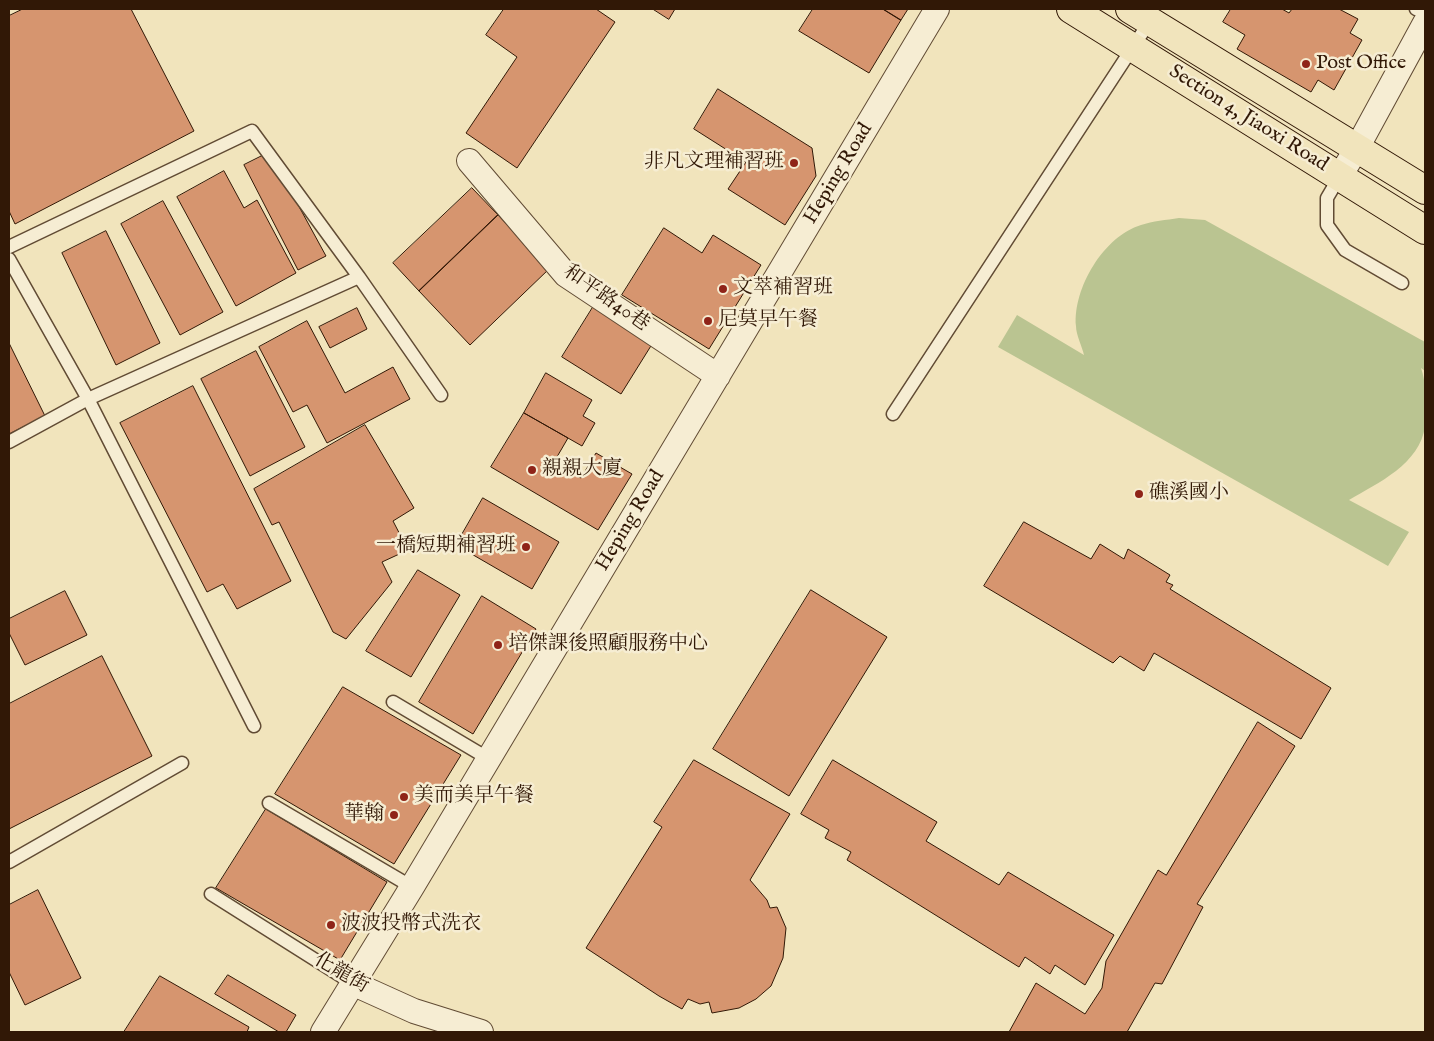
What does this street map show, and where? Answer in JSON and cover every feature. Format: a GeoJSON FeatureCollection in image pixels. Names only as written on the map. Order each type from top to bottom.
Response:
{"type":"FeatureCollection","features":[{"type":"Feature","properties":{"kind":"main road","name":"Section 4, Jiaoxi Road"},"geometry":{"type":"LineString","coordinates":[[1070,9],[1425,230]]}},
{"type":"Feature","properties":{"kind":"main road","name":"Section 4, Jiaoxi Road"},"geometry":{"type":"LineString","coordinates":[[1140,15],[1425,190]]}},
{"type":"Feature","properties":{"kind":"street","name":"Heping Road"},"geometry":{"type":"LineString","coordinates":[[323,1032],[412,887],[938,9]]}},
{"type":"Feature","properties":{"kind":"street"},"geometry":{"type":"LineString","coordinates":[[1340,176],[1425,22]]}},
{"type":"Feature","properties":{"kind":"street","name":"和平路40巷"},"geometry":{"type":"LineString","coordinates":[[469,161],[566,275],[718,376]]}},
{"type":"Feature","properties":{"kind":"street","name":"化龍街"},"geometry":{"type":"LineString","coordinates":[[352,983],[414,1011],[481,1032]]}},
{"type":"Feature","properties":{"kind":"lane"},"geometry":{"type":"LineString","coordinates":[[1416,9],[1425,13]]}},
{"type":"Feature","properties":{"kind":"lane"},"geometry":{"type":"LineString","coordinates":[[893,414],[1133,48],[1140,15]]}},
{"type":"Feature","properties":{"kind":"lane"},"geometry":{"type":"LineString","coordinates":[[9,247],[252,131],[359,277],[441,395]]}},
{"type":"Feature","properties":{"kind":"lane"},"geometry":{"type":"LineString","coordinates":[[1340,176],[1327,198],[1327,225],[1346,250],[1402,283]]}},
{"type":"Feature","properties":{"kind":"lane"},"geometry":{"type":"LineString","coordinates":[[9,259],[88,399],[254,726]]}},
{"type":"Feature","properties":{"kind":"lane"},"geometry":{"type":"LineString","coordinates":[[9,442],[88,399],[359,277]]}},
{"type":"Feature","properties":{"kind":"lane"},"geometry":{"type":"LineString","coordinates":[[393,702],[488,759]]}},
{"type":"Feature","properties":{"kind":"lane"},"geometry":{"type":"LineString","coordinates":[[9,862],[182,763]]}},
{"type":"Feature","properties":{"kind":"lane"},"geometry":{"type":"LineString","coordinates":[[270,803],[412,887]]}},
{"type":"Feature","properties":{"kind":"lane","name":"化龍街"},"geometry":{"type":"LineString","coordinates":[[211,894],[352,983]]}},
{"type":"Feature","properties":{"kind":"green space"},"geometry":{"type":"Polygon","coordinates":[[[1179,218],[1205,220],[1425,342],[1425,371],[1421,368],[1425,388],[1425,426],[1421,439],[1415,451],[1396,471],[1349,500],[1409,532],[1388,566],[998,347],[1017,315],[1084,355],[1076,329],[1076,311],[1085,280],[1103,252],[1127,231],[1141,225],[1179,218]]]}},
{"type":"Feature","properties":{"kind":"building"},"geometry":{"type":"Polygon","coordinates":[[[23,9],[131,9],[194,131],[15,224],[9,211],[9,16],[23,9]]]}},
{"type":"Feature","properties":{"kind":"building"},"geometry":{"type":"Polygon","coordinates":[[[504,9],[596,9],[615,22],[517,168],[466,133],[517,57],[486,35],[504,9]]]}},
{"type":"Feature","properties":{"kind":"building"},"geometry":{"type":"Polygon","coordinates":[[[653,9],[675,9],[669,19],[653,9]]]}},
{"type":"Feature","properties":{"kind":"building"},"geometry":{"type":"Polygon","coordinates":[[[813,9],[883,9],[901,20],[869,73],[799,31],[813,9]]]}},
{"type":"Feature","properties":{"kind":"building"},"geometry":{"type":"Polygon","coordinates":[[[883,9],[908,9],[901,20],[883,9]]]}},
{"type":"Feature","properties":{"kind":"building","name":"Post Office"},"geometry":{"type":"Polygon","coordinates":[[[1231,9],[1282,9],[1289,13],[1292,9],[1339,9],[1358,19],[1350,33],[1362,40],[1334,90],[1318,80],[1311,92],[1237,49],[1245,35],[1223,22],[1231,9]]]}},
{"type":"Feature","properties":{"kind":"building"},"geometry":{"type":"Polygon","coordinates":[[[718,89],[812,148],[816,176],[785,225],[728,189],[746,162],[694,129],[718,89]]]}},
{"type":"Feature","properties":{"kind":"building"},"geometry":{"type":"Polygon","coordinates":[[[266,154],[290,190],[326,256],[298,270],[244,165],[266,154]]]}},
{"type":"Feature","properties":{"kind":"building"},"geometry":{"type":"Polygon","coordinates":[[[224,171],[244,208],[257,200],[296,273],[236,306],[177,197],[224,171]]]}},
{"type":"Feature","properties":{"kind":"building"},"geometry":{"type":"Polygon","coordinates":[[[472,188],[498,215],[419,291],[393,263],[472,188]]]}},
{"type":"Feature","properties":{"kind":"building"},"geometry":{"type":"Polygon","coordinates":[[[163,201],[223,312],[180,335],[121,224],[163,201]]]}},
{"type":"Feature","properties":{"kind":"building"},"geometry":{"type":"Polygon","coordinates":[[[498,215],[549,269],[470,345],[419,291],[498,215]]]}},
{"type":"Feature","properties":{"kind":"building"},"geometry":{"type":"Polygon","coordinates":[[[664,228],[702,253],[713,235],[761,265],[709,349],[622,295],[664,228]]]}},
{"type":"Feature","properties":{"kind":"building"},"geometry":{"type":"Polygon","coordinates":[[[106,231],[160,343],[116,365],[62,253],[106,231]]]}},
{"type":"Feature","properties":{"kind":"building"},"geometry":{"type":"Polygon","coordinates":[[[595,304],[654,341],[621,394],[562,357],[595,304]]]}},
{"type":"Feature","properties":{"kind":"building"},"geometry":{"type":"Polygon","coordinates":[[[357,308],[367,329],[330,348],[319,327],[357,308]]]}},
{"type":"Feature","properties":{"kind":"building"},"geometry":{"type":"Polygon","coordinates":[[[307,321],[345,393],[393,367],[410,399],[327,443],[307,405],[293,412],[259,347],[307,321]]]}},
{"type":"Feature","properties":{"kind":"building"},"geometry":{"type":"Polygon","coordinates":[[[9,343],[45,416],[9,434],[9,343]]]}},
{"type":"Feature","properties":{"kind":"building"},"geometry":{"type":"Polygon","coordinates":[[[256,351],[305,447],[250,476],[201,379],[256,351]]]}},
{"type":"Feature","properties":{"kind":"building"},"geometry":{"type":"Polygon","coordinates":[[[546,373],[592,400],[583,416],[595,423],[582,446],[524,413],[546,373]]]}},
{"type":"Feature","properties":{"kind":"building"},"geometry":{"type":"Polygon","coordinates":[[[193,386],[291,581],[237,609],[223,584],[207,592],[120,423],[193,386]]]}},
{"type":"Feature","properties":{"kind":"building","name":"親親大廈"},"geometry":{"type":"Polygon","coordinates":[[[524,413],[568,438],[554,462],[581,478],[596,453],[632,474],[598,530],[491,467],[524,413]]]}},
{"type":"Feature","properties":{"kind":"building"},"geometry":{"type":"Polygon","coordinates":[[[365,425],[414,508],[393,521],[408,550],[382,562],[392,582],[346,639],[333,632],[279,522],[272,525],[254,489],[365,425]]]}},
{"type":"Feature","properties":{"kind":"building"},"geometry":{"type":"Polygon","coordinates":[[[483,498],[559,542],[532,589],[456,545],[483,498]]]}},
{"type":"Feature","properties":{"kind":"building"},"geometry":{"type":"Polygon","coordinates":[[[1024,522],[1091,559],[1100,544],[1124,559],[1128,549],[1170,575],[1166,582],[1173,585],[1170,589],[1331,688],[1301,739],[1154,653],[1144,671],[1120,656],[1113,663],[984,586],[1024,522]]]}},
{"type":"Feature","properties":{"kind":"building"},"geometry":{"type":"Polygon","coordinates":[[[418,570],[460,595],[411,677],[366,651],[418,570]]]}},
{"type":"Feature","properties":{"kind":"building"},"geometry":{"type":"Polygon","coordinates":[[[811,590],[887,637],[789,796],[713,749],[811,590]]]}},
{"type":"Feature","properties":{"kind":"building"},"geometry":{"type":"Polygon","coordinates":[[[65,591],[87,635],[25,665],[9,633],[9,619],[65,591]]]}},
{"type":"Feature","properties":{"kind":"building"},"geometry":{"type":"Polygon","coordinates":[[[482,596],[536,629],[473,734],[419,702],[482,596]]]}},
{"type":"Feature","properties":{"kind":"building"},"geometry":{"type":"Polygon","coordinates":[[[102,656],[152,756],[9,829],[9,704],[102,656]]]}},
{"type":"Feature","properties":{"kind":"building"},"geometry":{"type":"Polygon","coordinates":[[[343,687],[461,755],[394,864],[275,794],[343,687]]]}},
{"type":"Feature","properties":{"kind":"building"},"geometry":{"type":"Polygon","coordinates":[[[1258,722],[1295,746],[1197,904],[1203,907],[1162,984],[1155,983],[1127,1032],[1009,1032],[1036,983],[1085,1014],[1102,988],[1106,961],[1158,870],[1166,875],[1258,722]]]}},
{"type":"Feature","properties":{"kind":"building"},"geometry":{"type":"Polygon","coordinates":[[[694,760],[790,814],[750,880],[767,900],[770,908],[777,907],[786,928],[783,958],[771,986],[756,999],[739,1008],[712,1013],[709,1002],[700,1004],[688,999],[682,1009],[586,948],[662,827],[654,822],[694,760]]]}},
{"type":"Feature","properties":{"kind":"building"},"geometry":{"type":"Polygon","coordinates":[[[833,760],[937,822],[926,841],[999,885],[1008,872],[1114,935],[1085,985],[1055,965],[1050,974],[1025,957],[1019,967],[847,860],[851,852],[825,838],[829,830],[801,814],[833,760]]]}},
{"type":"Feature","properties":{"kind":"building"},"geometry":{"type":"Polygon","coordinates":[[[266,809],[387,882],[340,960],[216,888],[266,809]]]}},
{"type":"Feature","properties":{"kind":"building"},"geometry":{"type":"Polygon","coordinates":[[[38,890],[81,978],[25,1005],[9,972],[9,905],[38,890]]]}},
{"type":"Feature","properties":{"kind":"building"},"geometry":{"type":"Polygon","coordinates":[[[228,975],[296,1015],[286,1032],[279,1032],[215,994],[228,975]]]}},
{"type":"Feature","properties":{"kind":"building"},"geometry":{"type":"Polygon","coordinates":[[[160,976],[249,1027],[247,1032],[124,1032],[160,976]]]}},
{"type":"Feature","properties":{"kind":"place","name":"Post Office"},"geometry":{"type":"Point","coordinates":[1306,64]}},
{"type":"Feature","properties":{"kind":"place","name":"非凡文理補習班"},"geometry":{"type":"Point","coordinates":[794,163]}},
{"type":"Feature","properties":{"kind":"place","name":"文萃補習班"},"geometry":{"type":"Point","coordinates":[723,289]}},
{"type":"Feature","properties":{"kind":"place","name":"尼莫早午餐"},"geometry":{"type":"Point","coordinates":[708,321]}},
{"type":"Feature","properties":{"kind":"place","name":"親親大廈"},"geometry":{"type":"Point","coordinates":[532,470]}},
{"type":"Feature","properties":{"kind":"place","name":"礁溪國小"},"geometry":{"type":"Point","coordinates":[1139,494]}},
{"type":"Feature","properties":{"kind":"place","name":"一橋短期補習班"},"geometry":{"type":"Point","coordinates":[526,547]}},
{"type":"Feature","properties":{"kind":"place","name":"培傑課後照顧服務中心"},"geometry":{"type":"Point","coordinates":[498,645]}},
{"type":"Feature","properties":{"kind":"place","name":"美而美早午餐"},"geometry":{"type":"Point","coordinates":[404,797]}},
{"type":"Feature","properties":{"kind":"place","name":"華翰"},"geometry":{"type":"Point","coordinates":[394,815]}},
{"type":"Feature","properties":{"kind":"place","name":"波波投幣式洗衣"},"geometry":{"type":"Point","coordinates":[331,925]}}]}
